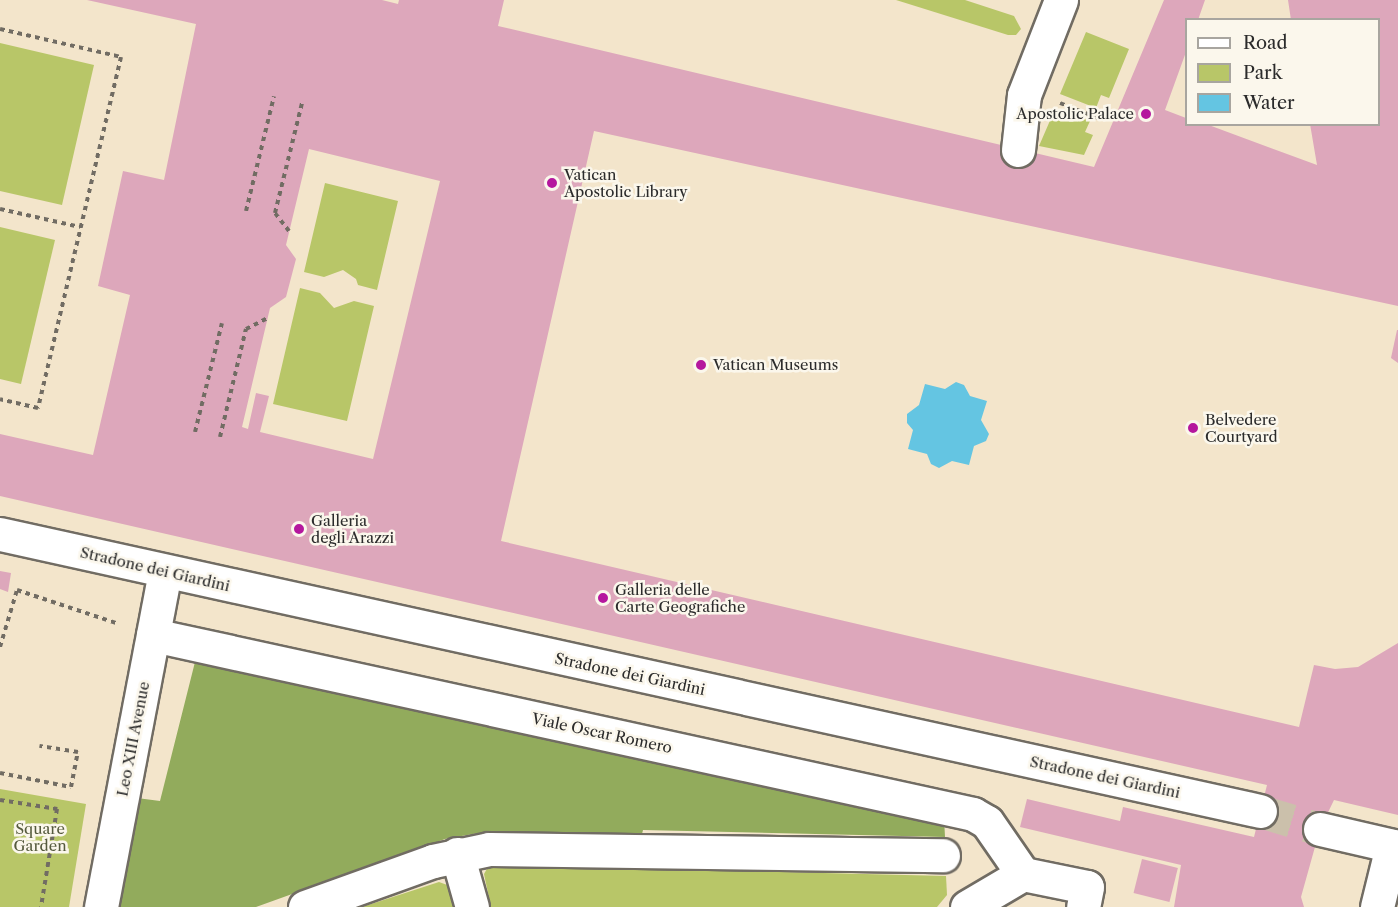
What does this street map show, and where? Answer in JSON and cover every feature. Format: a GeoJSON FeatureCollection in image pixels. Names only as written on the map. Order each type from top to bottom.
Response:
{"type":"FeatureCollection","features":[{"type":"Feature","properties":{"kind":"street"},"geometry":{"type":"LineString","coordinates":[[1018,150],[1024,95],[1061,0]]}},
{"type":"Feature","properties":{"kind":"street","name":"Stradone dei Giardini"},"geometry":{"type":"LineString","coordinates":[[0,534],[1260,811]]}},
{"type":"Feature","properties":{"kind":"street","name":"Leo XIII Avenue"},"geometry":{"type":"LineString","coordinates":[[101,907],[165,571]]}},
{"type":"Feature","properties":{"kind":"street","name":"Viale Oscar Romero"},"geometry":{"type":"LineString","coordinates":[[153,635],[973,814],[987,822],[1023,874]]}},
{"type":"Feature","properties":{"kind":"street"},"geometry":{"type":"LineString","coordinates":[[1320,829],[1395,847],[1377,907]]}},
{"type":"Feature","properties":{"kind":"street"},"geometry":{"type":"LineString","coordinates":[[305,907],[457,854],[489,849],[943,855]]}},
{"type":"Feature","properties":{"kind":"street"},"geometry":{"type":"LineString","coordinates":[[457,854],[471,907]]}},
{"type":"Feature","properties":{"kind":"street"},"geometry":{"type":"LineString","coordinates":[[967,907],[1023,874],[1088,887],[1083,907]]}},
{"type":"Feature","properties":{"kind":"path"},"geometry":{"type":"LineString","coordinates":[[0,29],[121,57],[38,408],[0,399]]}},
{"type":"Feature","properties":{"kind":"path"},"geometry":{"type":"LineString","coordinates":[[246,212],[274,96]]}},
{"type":"Feature","properties":{"kind":"path"},"geometry":{"type":"LineString","coordinates":[[289,231],[274,213],[302,103]]}},
{"type":"Feature","properties":{"kind":"path"},"geometry":{"type":"LineString","coordinates":[[1062,104],[1098,118]]}},
{"type":"Feature","properties":{"kind":"path"},"geometry":{"type":"LineString","coordinates":[[0,209],[80,227]]}},
{"type":"Feature","properties":{"kind":"path"},"geometry":{"type":"LineString","coordinates":[[220,437],[246,329],[268,318]]}},
{"type":"Feature","properties":{"kind":"path"},"geometry":{"type":"LineString","coordinates":[[195,432],[222,322]]}},
{"type":"Feature","properties":{"kind":"path"},"geometry":{"type":"LineString","coordinates":[[0,647],[17,590],[153,635]]}},
{"type":"Feature","properties":{"kind":"path"},"geometry":{"type":"LineString","coordinates":[[0,773],[71,787],[78,752],[39,746]]}},
{"type":"Feature","properties":{"kind":"path"},"geometry":{"type":"LineString","coordinates":[[0,800],[57,809],[41,907]]}},
{"type":"Feature","properties":{"kind":"green space"},"geometry":{"type":"Polygon","coordinates":[[[896,0],[965,0],[1014,16],[1021,29],[1016,35],[1008,35],[896,0]]]}},
{"type":"Feature","properties":{"kind":"green space"},"geometry":{"type":"Polygon","coordinates":[[[1086,32],[1129,49],[1109,98],[1101,95],[1096,108],[1060,94],[1086,32]]]}},
{"type":"Feature","properties":{"kind":"green space"},"geometry":{"type":"Polygon","coordinates":[[[0,43],[94,65],[62,205],[0,191],[0,43]]]}},
{"type":"Feature","properties":{"kind":"green space"},"geometry":{"type":"Polygon","coordinates":[[[1055,109],[1090,121],[1085,132],[1093,135],[1084,155],[1039,146],[1055,109]]]}},
{"type":"Feature","properties":{"kind":"green space"},"geometry":{"type":"Polygon","coordinates":[[[325,183],[398,201],[377,290],[358,285],[356,279],[343,270],[324,277],[304,272],[325,183]]]}},
{"type":"Feature","properties":{"kind":"green space"},"geometry":{"type":"Polygon","coordinates":[[[0,227],[55,240],[21,384],[0,379],[0,227]]]}},
{"type":"Feature","properties":{"kind":"green space"},"geometry":{"type":"Polygon","coordinates":[[[300,288],[320,293],[334,308],[354,301],[374,306],[347,421],[273,404],[300,288]]]}},
{"type":"Feature","properties":{"kind":"green space"},"geometry":{"type":"Polygon","coordinates":[[[196,658],[944,817],[945,837],[643,830],[642,834],[484,832],[445,839],[256,907],[115,907],[137,798],[160,801],[196,658]]]}},
{"type":"Feature","properties":{"kind":"green space","name":"Square Garden"},"geometry":{"type":"Polygon","coordinates":[[[0,789],[86,804],[69,907],[0,907],[0,789]]]}},
{"type":"Feature","properties":{"kind":"green space"},"geometry":{"type":"Polygon","coordinates":[[[500,865],[946,876],[947,895],[937,907],[491,907],[484,874],[488,867],[500,865]]]}},
{"type":"Feature","properties":{"kind":"green space"},"geometry":{"type":"Polygon","coordinates":[[[439,882],[450,886],[458,907],[362,907],[439,882]]]}},
{"type":"Feature","properties":{"kind":"water"},"geometry":{"type":"Polygon","coordinates":[[[956,382],[964,385],[970,396],[987,401],[981,420],[989,434],[986,441],[974,446],[969,465],[952,461],[939,468],[931,464],[927,454],[908,449],[913,430],[907,423],[907,414],[919,405],[925,384],[945,389],[956,382]]]}},
{"type":"Feature","properties":{"kind":"building"},"geometry":{"type":"Polygon","coordinates":[[[87,0],[382,0],[398,4],[399,0],[504,0],[498,26],[1094,167],[1164,0],[1205,0],[1199,18],[1185,18],[1185,55],[1165,110],[1185,118],[1185,126],[1211,126],[1317,165],[1310,126],[1380,126],[1380,18],[1291,18],[1288,0],[1398,0],[1398,306],[594,131],[501,541],[1299,727],[1314,665],[1335,669],[1358,667],[1398,643],[1398,815],[1334,800],[1320,829],[1301,897],[1304,907],[1174,907],[1181,865],[1020,827],[1027,799],[1120,821],[1123,807],[1254,837],[1267,785],[0,496],[0,434],[93,455],[130,295],[98,286],[123,171],[164,180],[196,24],[87,0]],[[309,149],[286,245],[296,259],[286,297],[270,308],[242,427],[248,429],[256,393],[269,396],[260,432],[373,459],[440,181],[309,149]]]}},
{"type":"Feature","properties":{"kind":"building"},"geometry":{"type":"Polygon","coordinates":[[[1398,330],[1398,363],[1391,358],[1398,330]]]}},
{"type":"Feature","properties":{"kind":"building"},"geometry":{"type":"Polygon","coordinates":[[[0,571],[11,573],[8,592],[0,589],[0,571]]]}},
{"type":"Feature","properties":{"kind":"building"},"geometry":{"type":"Polygon","coordinates":[[[1142,859],[1178,868],[1169,902],[1134,893],[1142,859]]]}},
{"type":"Feature","properties":{"kind":"tunnel"},"geometry":{"type":"LineString","coordinates":[[1260,811],[1320,829]]}},
{"type":"Feature","properties":{"kind":"place","name":"Apostolic Palace"},"geometry":{"type":"Point","coordinates":[1146,114]}},
{"type":"Feature","properties":{"kind":"place","name":"Vatican Apostolic Library"},"geometry":{"type":"Point","coordinates":[552,183]}},
{"type":"Feature","properties":{"kind":"place","name":"Vatican Museums"},"geometry":{"type":"Point","coordinates":[701,365]}},
{"type":"Feature","properties":{"kind":"place","name":"Belvedere Courtyard"},"geometry":{"type":"Point","coordinates":[1193,428]}},
{"type":"Feature","properties":{"kind":"place","name":"Galleria degli Arazzi"},"geometry":{"type":"Point","coordinates":[299,529]}},
{"type":"Feature","properties":{"kind":"place","name":"Galleria delle Carte Geografiche"},"geometry":{"type":"Point","coordinates":[603,598]}}]}
